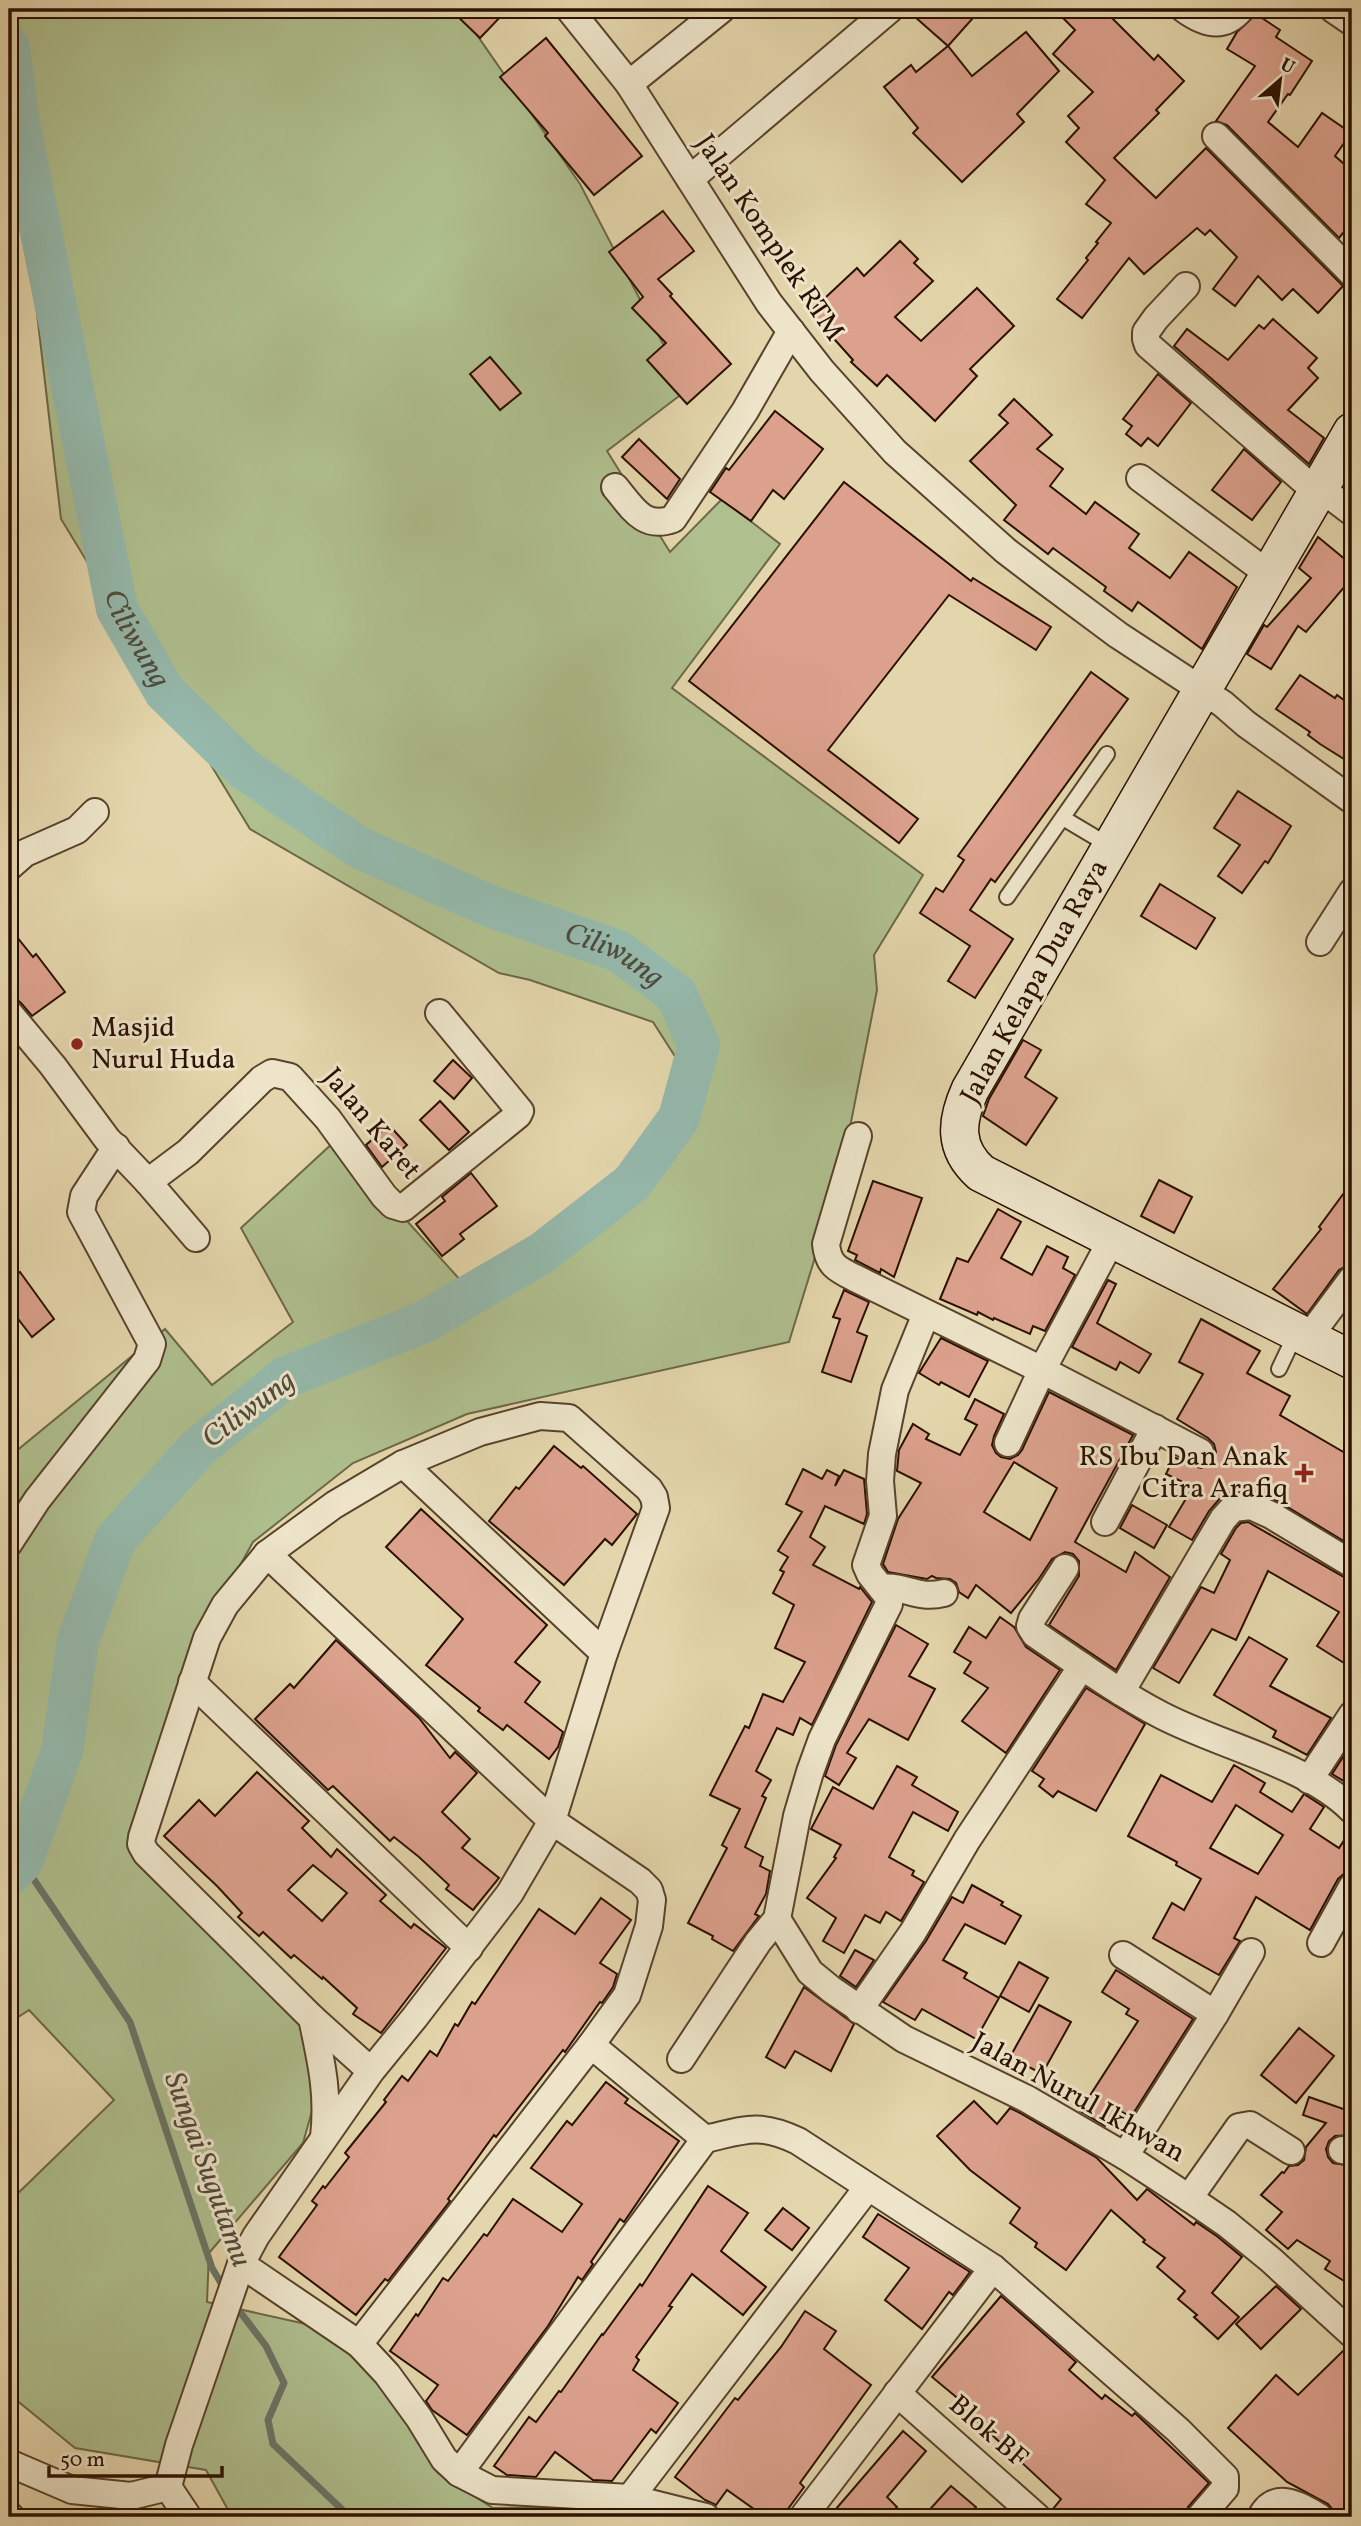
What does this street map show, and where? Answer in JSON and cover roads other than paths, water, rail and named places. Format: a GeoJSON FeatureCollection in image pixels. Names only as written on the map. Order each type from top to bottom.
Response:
{"type":"FeatureCollection","features":[{"type":"Feature","properties":{"kind":"main road","name":"Jalan Kelapa Dua Raya"},"geometry":{"type":"LineString","coordinates":[[1352,432],[970,1090],[959,1119],[959,1137],[965,1155],[981,1173],[1352,1360]]}},
{"type":"Feature","properties":{"kind":"street","name":"Jalan Komplek RTM"},"geometry":{"type":"LineString","coordinates":[[569,9],[629,84],[769,303],[863,418],[935,490],[1006,551],[1084,611],[1223,704],[1246,724],[1352,800]]}},
{"type":"Feature","properties":{"kind":"street"},"geometry":{"type":"LineString","coordinates":[[629,84],[722,9]]}},
{"type":"Feature","properties":{"kind":"street"},"geometry":{"type":"LineString","coordinates":[[690,179],[890,9]]}},
{"type":"Feature","properties":{"kind":"street"},"geometry":{"type":"LineString","coordinates":[[1184,9],[1199,20],[1212,23],[1225,22],[1241,9]]}},
{"type":"Feature","properties":{"kind":"street"},"geometry":{"type":"LineString","coordinates":[[1333,9],[1352,22]]}},
{"type":"Feature","properties":{"kind":"street"},"geometry":{"type":"LineString","coordinates":[[1216,136],[1352,273]]}},
{"type":"Feature","properties":{"kind":"street"},"geometry":{"type":"LineString","coordinates":[[1186,286],[1150,326],[1146,339],[1148,345],[1319,491],[1352,512]]}},
{"type":"Feature","properties":{"kind":"street"},"geometry":{"type":"LineString","coordinates":[[615,487],[644,520],[660,524],[673,519],[745,411],[791,331]]}},
{"type":"Feature","properties":{"kind":"street"},"geometry":{"type":"LineString","coordinates":[[1140,478],[1270,575]]}},
{"type":"Feature","properties":{"kind":"street"},"geometry":{"type":"LineString","coordinates":[[9,866],[25,853],[77,830],[95,812]]}},
{"type":"Feature","properties":{"kind":"street"},"geometry":{"type":"LineString","coordinates":[[1320,942],[1352,892]]}},
{"type":"Feature","properties":{"kind":"street"},"geometry":{"type":"LineString","coordinates":[[9,1013],[116,1147],[196,1238]]}},
{"type":"Feature","properties":{"kind":"street","name":"Jalan Karet"},"geometry":{"type":"LineString","coordinates":[[148,1182],[188,1152],[262,1079],[272,1073],[281,1073],[289,1076],[328,1119],[384,1196],[393,1205],[403,1208],[520,1111],[439,1013]]}},
{"type":"Feature","properties":{"kind":"street"},"geometry":{"type":"LineString","coordinates":[[858,1136],[826,1244],[827,1256],[841,1271],[1200,1452]]}},
{"type":"Feature","properties":{"kind":"street"},"geometry":{"type":"LineString","coordinates":[[9,1543],[37,1500],[147,1360],[152,1348],[81,1212],[84,1196],[116,1147]]}},
{"type":"Feature","properties":{"kind":"street"},"geometry":{"type":"LineString","coordinates":[[1008,1443],[1042,1370],[1112,1239]]}},
{"type":"Feature","properties":{"kind":"street"},"geometry":{"type":"LineString","coordinates":[[1302,1335],[1352,1279]]}},
{"type":"Feature","properties":{"kind":"street"},"geometry":{"type":"LineString","coordinates":[[681,2059],[777,1919],[805,1786],[822,1739],[889,1604],[889,1598],[866,1565],[883,1516],[880,1481],[882,1454],[895,1390],[926,1314]]}},
{"type":"Feature","properties":{"kind":"street"},"geometry":{"type":"LineString","coordinates":[[188,2517],[168,2487],[179,2445],[237,2276],[256,2236],[371,2071],[510,1893],[552,1821],[604,1653],[656,1508],[649,1489],[569,1418],[540,1416],[480,1432],[403,1464],[334,1505],[267,1555],[225,1605],[207,1638],[142,1837],[143,1848],[312,2018],[371,2071]]}},
{"type":"Feature","properties":{"kind":"street"},"geometry":{"type":"LineString","coordinates":[[1104,1522],[1155,1428]]}},
{"type":"Feature","properties":{"kind":"street"},"geometry":{"type":"LineString","coordinates":[[403,1464],[604,1653]]}},
{"type":"Feature","properties":{"kind":"street"},"geometry":{"type":"LineString","coordinates":[[1121,1692],[1223,1519],[1233,1508],[1251,1506],[1271,1514],[1352,1564]]}},
{"type":"Feature","properties":{"kind":"street"},"geometry":{"type":"LineString","coordinates":[[267,1555],[552,1821],[640,1881],[649,1890],[652,1900],[649,1926],[627,1995],[359,2344]]}},
{"type":"Feature","properties":{"kind":"street"},"geometry":{"type":"LineString","coordinates":[[1065,1569],[1032,1619],[1030,1626],[1035,1634],[1082,1667],[1162,1716],[1309,1780],[1345,1802],[1352,1810]]}},
{"type":"Feature","properties":{"kind":"street"},"geometry":{"type":"LineString","coordinates":[[882,1588],[895,1586],[927,1597],[944,1593]]}},
{"type":"Feature","properties":{"kind":"street"},"geometry":{"type":"LineString","coordinates":[[859,2010],[913,1932],[967,1840],[1082,1667]]}},
{"type":"Feature","properties":{"kind":"street"},"geometry":{"type":"LineString","coordinates":[[192,1682],[469,1948]]}},
{"type":"Feature","properties":{"kind":"street"},"geometry":{"type":"LineString","coordinates":[[1309,1780],[1352,1715]]}},
{"type":"Feature","properties":{"kind":"street"},"geometry":{"type":"LineString","coordinates":[[1321,1943],[1352,1887]]}},
{"type":"Feature","properties":{"kind":"street","name":"Jalan Nurul Ikhwan"},"geometry":{"type":"LineString","coordinates":[[777,1919],[810,1972],[859,2010],[904,2039],[1027,2099],[1189,2197],[1271,2260],[1352,2334]]}},
{"type":"Feature","properties":{"kind":"street"},"geometry":{"type":"LineString","coordinates":[[1125,2156],[1251,1952]]}},
{"type":"Feature","properties":{"kind":"street"},"geometry":{"type":"LineString","coordinates":[[1123,1955],[1215,2014]]}},
{"type":"Feature","properties":{"kind":"street"},"geometry":{"type":"LineString","coordinates":[[312,2018],[327,2109],[324,2139]]}},
{"type":"Feature","properties":{"kind":"street"},"geometry":{"type":"LineString","coordinates":[[591,2045],[705,2139]]}},
{"type":"Feature","properties":{"kind":"street"},"geometry":{"type":"LineString","coordinates":[[1189,2197],[1238,2127],[1250,2125],[1291,2151]]}},
{"type":"Feature","properties":{"kind":"street"},"geometry":{"type":"LineString","coordinates":[[459,2473],[705,2139],[761,2128],[780,2132],[798,2141],[993,2268],[1178,2430],[1225,2477],[1225,2488],[1200,2517]]}},
{"type":"Feature","properties":{"kind":"street"},"geometry":{"type":"LineString","coordinates":[[630,2498],[868,2187]]}},
{"type":"Feature","properties":{"kind":"street"},"geometry":{"type":"LineString","coordinates":[[803,2517],[993,2268]]}},
{"type":"Feature","properties":{"kind":"street"},"geometry":{"type":"LineString","coordinates":[[237,2276],[359,2344],[387,2374],[444,2459],[459,2473],[492,2490],[630,2498],[706,2517]]}},
{"type":"Feature","properties":{"kind":"street","name":"Blok BF"},"geometry":{"type":"LineString","coordinates":[[897,2393],[1037,2517]]}},
{"type":"Feature","properties":{"kind":"street"},"geometry":{"type":"LineString","coordinates":[[9,2463],[72,2490],[131,2496],[168,2487]]}},
{"type":"Feature","properties":{"kind":"street"},"geometry":{"type":"LineString","coordinates":[[1261,2517],[1266,2508],[1281,2502],[1288,2502],[1319,2517]]}},
{"type":"Feature","properties":{"kind":"lane"},"geometry":{"type":"LineString","coordinates":[[1007,897],[1107,754]]}},
{"type":"Feature","properties":{"kind":"lane"},"geometry":{"type":"LineString","coordinates":[[1063,818],[1111,847]]}},
{"type":"Feature","properties":{"kind":"lane"},"geometry":{"type":"LineString","coordinates":[[1279,1369],[1302,1335]]}},
{"type":"Feature","properties":{"kind":"waterway","name":"Ciliwung"},"geometry":{"type":"LineString","coordinates":[[9,47],[19,123],[117,609],[165,692],[244,769],[360,848],[492,907],[618,951],[676,994],[699,1045],[679,1118],[632,1183],[542,1253],[424,1322],[286,1377],[199,1447],[115,1540],[78,1641],[62,1751],[22,1862],[9,1875]]}},
{"type":"Feature","properties":{"kind":"waterway","name":"Sungai Sugutamu"},"geometry":{"type":"LineString","coordinates":[[22,1862],[130,2022],[212,2268],[224,2288]]}},
{"type":"Feature","properties":{"kind":"waterway","name":"Sungai Sugutamu"},"geometry":{"type":"LineString","coordinates":[[234,2304],[266,2346],[284,2383],[268,2420],[273,2444],[350,2517]]}},
{"type":"Feature","properties":{"kind":"place","name":"Masjid Nurul Huda"},"geometry":{"type":"Point","coordinates":[77,1044]}},
{"type":"Feature","properties":{"kind":"place","name":"RS Ibu Dan Anak Citra Arafiq"},"geometry":{"type":"Point","coordinates":[1304,1473]}}]}
